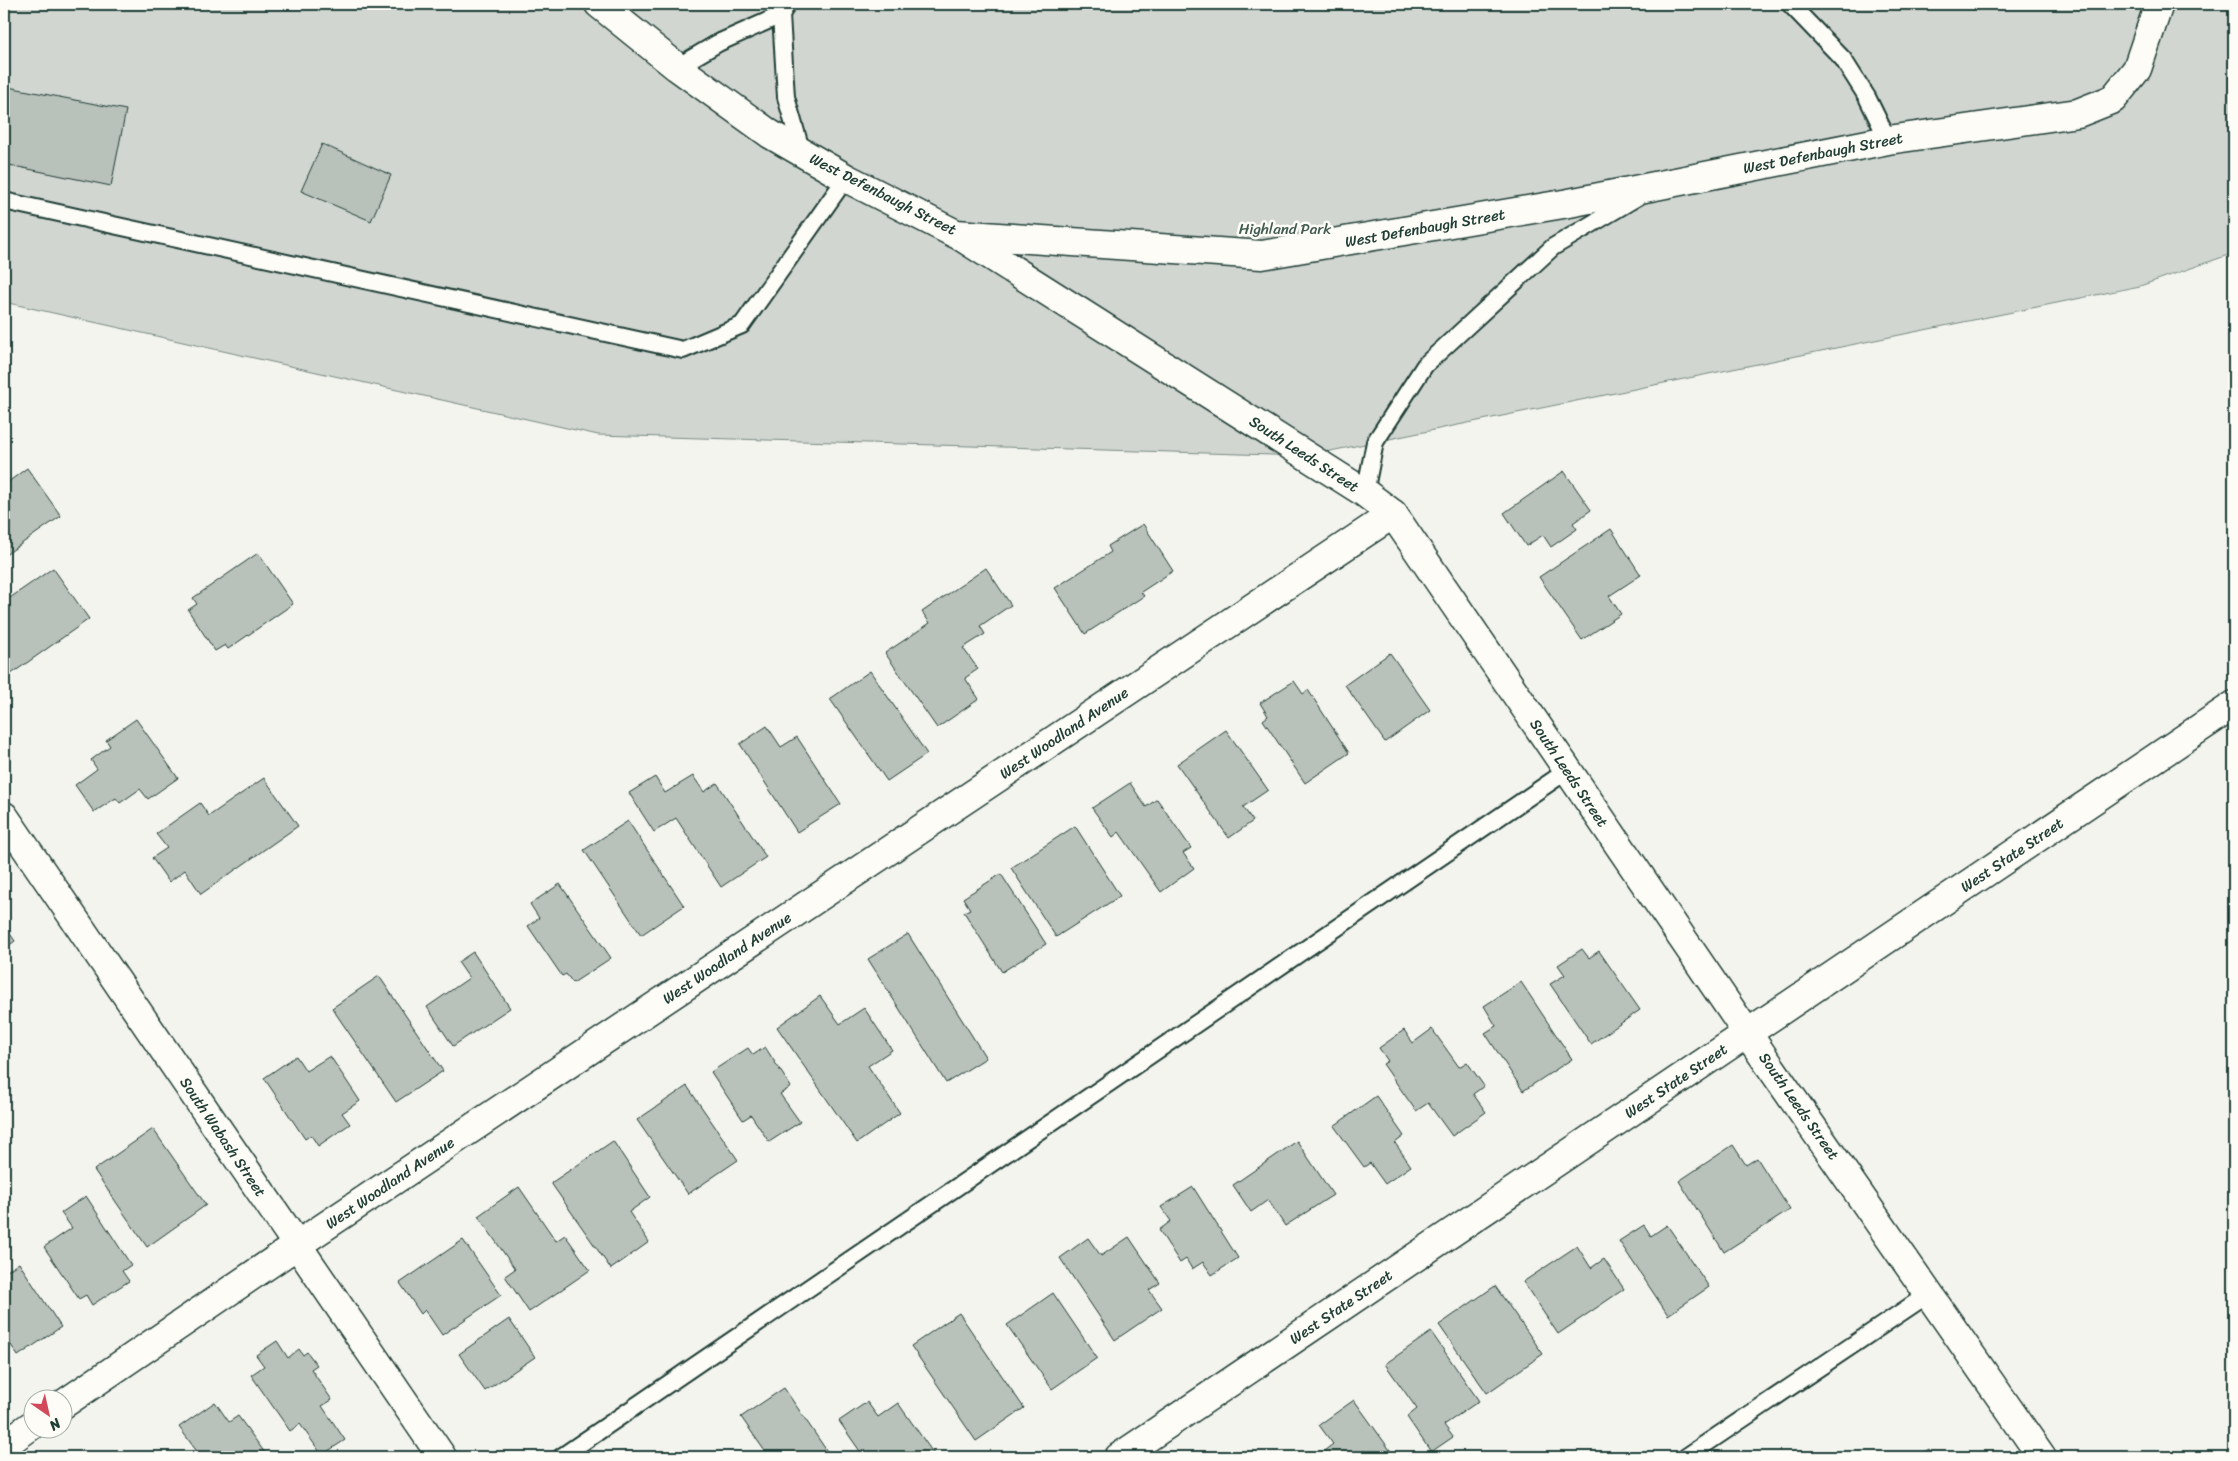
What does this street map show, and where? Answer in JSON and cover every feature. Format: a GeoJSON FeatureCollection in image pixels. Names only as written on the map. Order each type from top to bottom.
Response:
{"type":"FeatureCollection","features":[{"type":"Feature","properties":{"kind":"street","name":"West Defenbaugh Street"},"geometry":{"type":"LineString","coordinates":[[599,4],[676,66],[770,134],[846,178],[956,234],[1262,255],[1569,203],[1888,140],[2078,113],[2113,99],[2138,69],[2159,4]]}},
{"type":"Feature","properties":{"kind":"street","name":"South Leeds Street"},"geometry":{"type":"LineString","coordinates":[[956,234],[1365,493],[1393,514],[1747,1033],[1930,1293],[2042,1457]]}},
{"type":"Feature","properties":{"kind":"street","name":"West Woodland Avenue"},"geometry":{"type":"LineString","coordinates":[[72,1398],[297,1245],[1393,514]]}},
{"type":"Feature","properties":{"kind":"street","name":"West State Street"},"geometry":{"type":"LineString","coordinates":[[1119,1457],[2234,705]]}},
{"type":"Feature","properties":{"kind":"street","name":"South Wabash Street"},"geometry":{"type":"LineString","coordinates":[[4,816],[442,1457]]}},
{"type":"Feature","properties":{"kind":"street"},"geometry":{"type":"LineString","coordinates":[[4,1445],[22,1432]]}},
{"type":"Feature","properties":{"kind":"lane"},"geometry":{"type":"LineString","coordinates":[[1790,4],[1843,59],[1867,97],[1888,140]]}},
{"type":"Feature","properties":{"kind":"lane"},"geometry":{"type":"LineString","coordinates":[[676,66],[784,10],[786,97],[802,153]]}},
{"type":"Feature","properties":{"kind":"lane"},"geometry":{"type":"LineString","coordinates":[[4,201],[682,350],[742,325],[846,178]]}},
{"type":"Feature","properties":{"kind":"lane"},"geometry":{"type":"LineString","coordinates":[[1365,493],[1375,442],[1425,365],[1553,247],[1660,184]]}},
{"type":"Feature","properties":{"kind":"lane"},"geometry":{"type":"LineString","coordinates":[[561,1457],[1568,770]]}},
{"type":"Feature","properties":{"kind":"lane"},"geometry":{"type":"LineString","coordinates":[[1686,1457],[1930,1293]]}},
{"type":"Feature","properties":{"kind":"green space","name":"Highland Park"},"geometry":{"type":"Polygon","coordinates":[[[4,4],[2234,4],[2234,253],[2140,286],[1306,456],[598,435],[4,302],[4,4]]]}},
{"type":"Feature","properties":{"kind":"building"},"geometry":{"type":"Polygon","coordinates":[[[8,87],[126,110],[111,186],[4,164],[4,106],[8,87]]]}},
{"type":"Feature","properties":{"kind":"building"},"geometry":{"type":"Polygon","coordinates":[[[322,144],[391,175],[371,221],[301,191],[322,144]]]}},
{"type":"Feature","properties":{"kind":"building"},"geometry":{"type":"Polygon","coordinates":[[[27,468],[61,516],[4,556],[4,485],[27,468]]]}},
{"type":"Feature","properties":{"kind":"building"},"geometry":{"type":"Polygon","coordinates":[[[1564,471],[1591,510],[1573,523],[1577,529],[1551,547],[1543,535],[1526,546],[1504,513],[1564,471]]]}},
{"type":"Feature","properties":{"kind":"building"},"geometry":{"type":"Polygon","coordinates":[[[1143,524],[1173,571],[1141,592],[1144,596],[1085,634],[1055,588],[1111,552],[1108,546],[1143,524]]]}},
{"type":"Feature","properties":{"kind":"building"},"geometry":{"type":"Polygon","coordinates":[[[1611,529],[1641,575],[1609,596],[1621,614],[1582,640],[1539,577],[1611,529]]]}},
{"type":"Feature","properties":{"kind":"building"},"geometry":{"type":"Polygon","coordinates":[[[258,553],[293,604],[228,649],[225,645],[215,651],[188,610],[197,604],[193,598],[258,553]]]}},
{"type":"Feature","properties":{"kind":"building"},"geometry":{"type":"Polygon","coordinates":[[[53,568],[89,619],[4,679],[4,602],[53,568]]]}},
{"type":"Feature","properties":{"kind":"building"},"geometry":{"type":"Polygon","coordinates":[[[986,568],[1011,605],[980,626],[985,634],[963,648],[978,669],[965,678],[979,699],[937,728],[885,653],[930,623],[922,612],[986,568]]]}},
{"type":"Feature","properties":{"kind":"building"},"geometry":{"type":"Polygon","coordinates":[[[1390,653],[1430,710],[1385,742],[1345,685],[1390,653]]]}},
{"type":"Feature","properties":{"kind":"building"},"geometry":{"type":"Polygon","coordinates":[[[870,671],[927,754],[887,781],[830,699],[870,671]]]}},
{"type":"Feature","properties":{"kind":"building"},"geometry":{"type":"Polygon","coordinates":[[[1294,681],[1303,694],[1308,690],[1349,753],[1305,783],[1263,720],[1268,716],[1260,703],[1294,681]]]}},
{"type":"Feature","properties":{"kind":"building"},"geometry":{"type":"Polygon","coordinates":[[[136,719],[178,778],[148,799],[140,789],[120,803],[116,798],[94,812],[75,785],[97,769],[91,760],[110,746],[106,740],[136,719]]]}},
{"type":"Feature","properties":{"kind":"building"},"geometry":{"type":"Polygon","coordinates":[[[767,726],[781,747],[797,737],[841,804],[797,832],[740,744],[767,726]]]}},
{"type":"Feature","properties":{"kind":"building"},"geometry":{"type":"Polygon","coordinates":[[[1226,730],[1268,790],[1243,807],[1253,821],[1229,838],[1177,764],[1226,730]]]}},
{"type":"Feature","properties":{"kind":"building"},"geometry":{"type":"Polygon","coordinates":[[[693,776],[704,792],[717,783],[766,857],[721,887],[676,818],[654,832],[629,793],[655,777],[665,793],[693,776]]]}},
{"type":"Feature","properties":{"kind":"building"},"geometry":{"type":"Polygon","coordinates":[[[264,778],[298,826],[201,894],[185,870],[169,882],[152,858],[167,848],[156,834],[200,803],[209,816],[264,778]]]}},
{"type":"Feature","properties":{"kind":"building"},"geometry":{"type":"Polygon","coordinates":[[[1130,783],[1146,807],[1157,799],[1191,848],[1183,853],[1194,868],[1161,892],[1119,832],[1113,837],[1092,808],[1130,783]]]}},
{"type":"Feature","properties":{"kind":"building"},"geometry":{"type":"Polygon","coordinates":[[[628,821],[684,906],[641,935],[584,850],[628,821]]]}},
{"type":"Feature","properties":{"kind":"building"},"geometry":{"type":"Polygon","coordinates":[[[1075,826],[1120,896],[1056,937],[1011,868],[1075,826]]]}},
{"type":"Feature","properties":{"kind":"building"},"geometry":{"type":"Polygon","coordinates":[[[1001,874],[1046,944],[1002,972],[964,912],[970,909],[963,898],[1001,874]]]}},
{"type":"Feature","properties":{"kind":"building"},"geometry":{"type":"Polygon","coordinates":[[[560,884],[611,958],[573,983],[566,974],[562,976],[528,926],[539,918],[530,904],[560,884]]]}},
{"type":"Feature","properties":{"kind":"building"},"geometry":{"type":"Polygon","coordinates":[[[4,925],[15,941],[4,949],[4,925]]]}},
{"type":"Feature","properties":{"kind":"building"},"geometry":{"type":"Polygon","coordinates":[[[908,934],[986,1058],[946,1083],[868,959],[908,934]]]}},
{"type":"Feature","properties":{"kind":"building"},"geometry":{"type":"Polygon","coordinates":[[[1582,949],[1589,958],[1599,951],[1640,1010],[1591,1044],[1550,984],[1565,975],[1558,965],[1582,949]]]}},
{"type":"Feature","properties":{"kind":"building"},"geometry":{"type":"Polygon","coordinates":[[[473,952],[510,1008],[453,1046],[427,1007],[469,978],[458,962],[473,952]]]}},
{"type":"Feature","properties":{"kind":"building"},"geometry":{"type":"Polygon","coordinates":[[[379,976],[443,1071],[396,1102],[332,1008],[379,976]]]}},
{"type":"Feature","properties":{"kind":"building"},"geometry":{"type":"Polygon","coordinates":[[[1521,982],[1572,1059],[1523,1091],[1485,1033],[1496,1026],[1484,1006],[1521,982]]]}},
{"type":"Feature","properties":{"kind":"building"},"geometry":{"type":"Polygon","coordinates":[[[820,996],[840,1024],[864,1008],[892,1050],[868,1066],[900,1113],[857,1143],[777,1027],[820,996]]]}},
{"type":"Feature","properties":{"kind":"building"},"geometry":{"type":"Polygon","coordinates":[[[1432,1029],[1459,1067],[1467,1062],[1484,1086],[1473,1094],[1486,1112],[1452,1136],[1428,1103],[1416,1111],[1383,1064],[1388,1061],[1379,1048],[1404,1030],[1413,1043],[1432,1029]]]}},
{"type":"Feature","properties":{"kind":"building"},"geometry":{"type":"Polygon","coordinates":[[[765,1047],[791,1087],[780,1094],[800,1122],[769,1142],[751,1115],[743,1120],[711,1072],[748,1048],[753,1055],[765,1047]]]}},
{"type":"Feature","properties":{"kind":"building"},"geometry":{"type":"Polygon","coordinates":[[[296,1056],[306,1071],[330,1056],[360,1101],[342,1113],[350,1124],[318,1146],[311,1135],[305,1139],[264,1078],[296,1056]]]}},
{"type":"Feature","properties":{"kind":"building"},"geometry":{"type":"Polygon","coordinates":[[[687,1086],[738,1160],[688,1194],[637,1120],[687,1086]]]}},
{"type":"Feature","properties":{"kind":"building"},"geometry":{"type":"Polygon","coordinates":[[[1376,1096],[1404,1136],[1395,1143],[1411,1166],[1385,1184],[1370,1163],[1364,1167],[1334,1126],[1376,1096]]]}},
{"type":"Feature","properties":{"kind":"building"},"geometry":{"type":"Polygon","coordinates":[[[153,1129],[206,1205],[147,1247],[94,1170],[153,1129]]]}},
{"type":"Feature","properties":{"kind":"building"},"geometry":{"type":"Polygon","coordinates":[[[613,1141],[650,1197],[629,1212],[649,1242],[611,1269],[551,1183],[613,1141]]]}},
{"type":"Feature","properties":{"kind":"building"},"geometry":{"type":"Polygon","coordinates":[[[1297,1141],[1333,1195],[1285,1226],[1268,1200],[1251,1212],[1233,1185],[1297,1141]]]}},
{"type":"Feature","properties":{"kind":"building"},"geometry":{"type":"Polygon","coordinates":[[[1733,1145],[1746,1165],[1757,1158],[1790,1210],[1724,1252],[1679,1181],[1733,1145]]]}},
{"type":"Feature","properties":{"kind":"building"},"geometry":{"type":"Polygon","coordinates":[[[519,1187],[556,1241],[565,1235],[590,1270],[529,1312],[505,1276],[515,1269],[478,1216],[519,1187]]]}},
{"type":"Feature","properties":{"kind":"building"},"geometry":{"type":"Polygon","coordinates":[[[1193,1187],[1238,1258],[1212,1275],[1203,1262],[1192,1269],[1186,1259],[1180,1263],[1159,1230],[1171,1221],[1161,1207],[1193,1187]]]}},
{"type":"Feature","properties":{"kind":"building"},"geometry":{"type":"Polygon","coordinates":[[[86,1196],[131,1265],[122,1271],[129,1281],[92,1305],[86,1295],[79,1299],[44,1247],[72,1228],[61,1213],[86,1196]]]}},
{"type":"Feature","properties":{"kind":"building"},"geometry":{"type":"Polygon","coordinates":[[[1644,1225],[1651,1236],[1667,1225],[1709,1287],[1668,1315],[1619,1241],[1644,1225]]]}},
{"type":"Feature","properties":{"kind":"building"},"geometry":{"type":"Polygon","coordinates":[[[1129,1237],[1160,1283],[1149,1290],[1162,1308],[1115,1340],[1060,1258],[1088,1238],[1101,1256],[1129,1237]]]}},
{"type":"Feature","properties":{"kind":"building"},"geometry":{"type":"Polygon","coordinates":[[[463,1240],[501,1295],[442,1335],[425,1310],[421,1314],[400,1283],[463,1240]]]}},
{"type":"Feature","properties":{"kind":"building"},"geometry":{"type":"Polygon","coordinates":[[[1577,1246],[1591,1268],[1604,1259],[1624,1289],[1558,1334],[1523,1282],[1577,1246]]]}},
{"type":"Feature","properties":{"kind":"building"},"geometry":{"type":"Polygon","coordinates":[[[19,1263],[61,1327],[18,1356],[11,1345],[6,1349],[4,1346],[4,1273],[19,1263]]]}},
{"type":"Feature","properties":{"kind":"building"},"geometry":{"type":"Polygon","coordinates":[[[1495,1286],[1543,1354],[1487,1393],[1439,1325],[1495,1286]]]}},
{"type":"Feature","properties":{"kind":"building"},"geometry":{"type":"Polygon","coordinates":[[[1053,1293],[1097,1358],[1052,1389],[1007,1325],[1053,1293]]]}},
{"type":"Feature","properties":{"kind":"building"},"geometry":{"type":"Polygon","coordinates":[[[959,1313],[1024,1408],[976,1441],[911,1346],[959,1313]]]}},
{"type":"Feature","properties":{"kind":"building"},"geometry":{"type":"Polygon","coordinates":[[[509,1319],[535,1357],[485,1391],[459,1354],[509,1319]]]}},
{"type":"Feature","properties":{"kind":"building"},"geometry":{"type":"Polygon","coordinates":[[[1431,1332],[1479,1401],[1444,1425],[1453,1437],[1431,1452],[1407,1417],[1417,1409],[1385,1364],[1431,1332]]]}},
{"type":"Feature","properties":{"kind":"building"},"geometry":{"type":"Polygon","coordinates":[[[277,1341],[288,1358],[299,1349],[303,1355],[307,1352],[317,1365],[311,1369],[332,1400],[322,1406],[345,1440],[322,1455],[300,1424],[290,1431],[251,1375],[264,1366],[256,1355],[277,1341]]]}},
{"type":"Feature","properties":{"kind":"building"},"geometry":{"type":"Polygon","coordinates":[[[784,1388],[831,1457],[769,1457],[741,1417],[784,1388]]]}},
{"type":"Feature","properties":{"kind":"building"},"geometry":{"type":"Polygon","coordinates":[[[1354,1400],[1395,1457],[1322,1457],[1320,1454],[1333,1444],[1319,1425],[1354,1400]]]}},
{"type":"Feature","properties":{"kind":"building"},"geometry":{"type":"Polygon","coordinates":[[[215,1402],[229,1422],[238,1416],[268,1457],[201,1457],[179,1427],[215,1402]]]}},
{"type":"Feature","properties":{"kind":"building"},"geometry":{"type":"Polygon","coordinates":[[[867,1402],[878,1417],[898,1403],[936,1457],[864,1457],[839,1421],[867,1402]]]}},
{"type":"Feature","properties":{"kind":"building"},"geometry":{"type":"Polygon","coordinates":[[[1929,1449],[1934,1457],[1916,1457],[1929,1449]]]}}]}
